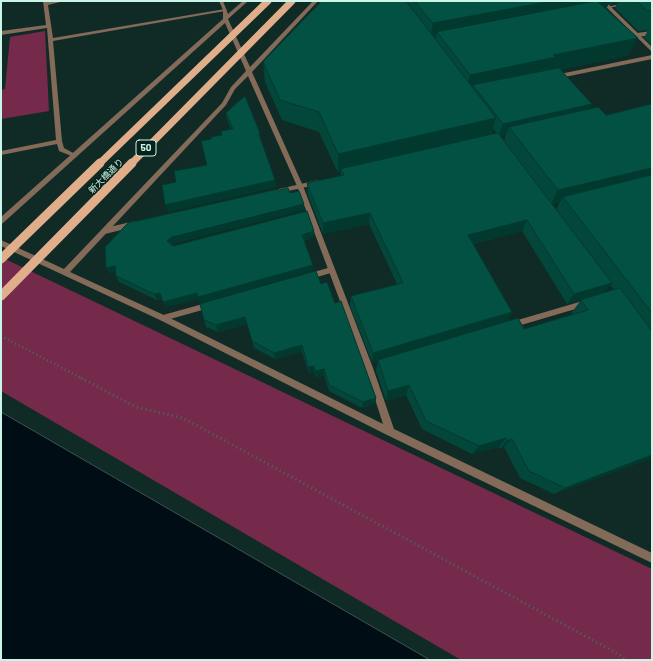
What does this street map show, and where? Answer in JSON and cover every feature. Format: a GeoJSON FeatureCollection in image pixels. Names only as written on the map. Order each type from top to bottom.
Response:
{"type":"FeatureCollection","features":[{"type":"Feature","properties":{"kind":"main road","name":"新大橋通り"},"geometry":{"type":"LineString","coordinates":[[1,259],[268,1]]}},
{"type":"Feature","properties":{"kind":"main road","name":"新大橋通り"},"geometry":{"type":"LineString","coordinates":[[1,296],[292,1]]}},
{"type":"Feature","properties":{"kind":"street"},"geometry":{"type":"LineString","coordinates":[[62,1],[45,2],[51,40],[59,141],[61,149],[74,155]]}},
{"type":"Feature","properties":{"kind":"street"},"geometry":{"type":"LineString","coordinates":[[221,1],[225,10],[226,20],[300,186],[306,214],[373,367],[390,432]]}},
{"type":"Feature","properties":{"kind":"street"},"geometry":{"type":"LineString","coordinates":[[1,221],[246,1]]}},
{"type":"Feature","properties":{"kind":"street"},"geometry":{"type":"LineString","coordinates":[[65,273],[224,104],[233,88],[316,1]]}},
{"type":"Feature","properties":{"kind":"street"},"geometry":{"type":"LineString","coordinates":[[602,1],[608,10],[652,50]]}},
{"type":"Feature","properties":{"kind":"street"},"geometry":{"type":"LineString","coordinates":[[608,10],[645,1]]}},
{"type":"Feature","properties":{"kind":"street"},"geometry":{"type":"LineString","coordinates":[[51,40],[225,10]]}},
{"type":"Feature","properties":{"kind":"street"},"geometry":{"type":"LineString","coordinates":[[1,33],[49,26]]}},
{"type":"Feature","properties":{"kind":"street"},"geometry":{"type":"LineString","coordinates":[[637,35],[652,33]]}},
{"type":"Feature","properties":{"kind":"street"},"geometry":{"type":"LineString","coordinates":[[547,79],[652,57]]}},
{"type":"Feature","properties":{"kind":"street"},"geometry":{"type":"LineString","coordinates":[[1,153],[59,141]]}},
{"type":"Feature","properties":{"kind":"street"},"geometry":{"type":"LineString","coordinates":[[270,193],[323,180]]}},
{"type":"Feature","properties":{"kind":"street"},"geometry":{"type":"LineString","coordinates":[[105,231],[140,222]]}},
{"type":"Feature","properties":{"kind":"street"},"geometry":{"type":"LineString","coordinates":[[1,244],[163,318],[390,432],[652,558]]}},
{"type":"Feature","properties":{"kind":"street"},"geometry":{"type":"LineString","coordinates":[[301,279],[331,270]]}},
{"type":"Feature","properties":{"kind":"street"},"geometry":{"type":"LineString","coordinates":[[506,327],[596,300]]}},
{"type":"Feature","properties":{"kind":"street"},"geometry":{"type":"LineString","coordinates":[[163,318],[217,303]]}},
{"type":"Feature","properties":{"kind":"path"},"geometry":{"type":"LineString","coordinates":[[1,336],[136,407],[183,418],[613,652],[624,660]]}},
{"type":"Feature","properties":{"kind":"shaded area"},"geometry":{"type":"Polygon","coordinates":[[[45,31],[49,111],[1,119],[1,90],[5,89],[10,37],[45,31]]]}},
{"type":"Feature","properties":{"kind":"shaded area"},"geometry":{"type":"Polygon","coordinates":[[[1,257],[652,569],[652,660],[461,660],[1,391],[1,257]]]}},
{"type":"Feature","properties":{"kind":"shaded area"},"geometry":{"type":"Polygon","coordinates":[[[1,412],[430,660],[1,660],[1,412]]]}},
{"type":"Feature","properties":{"kind":"building"},"geometry":{"type":"Polygon","coordinates":[[[322,1],[406,1],[496,118],[338,154],[319,112],[280,100],[263,62],[322,1]]]}},
{"type":"Feature","properties":{"kind":"building"},"geometry":{"type":"Polygon","coordinates":[[[415,1],[552,1],[433,23],[415,1]]]}},
{"type":"Feature","properties":{"kind":"building"},"geometry":{"type":"Polygon","coordinates":[[[597,1],[638,38],[553,55],[556,57],[470,75],[437,32],[597,1]]]}},
{"type":"Feature","properties":{"kind":"building"},"geometry":{"type":"Polygon","coordinates":[[[637,1],[652,1],[652,11],[648,11],[637,1]]]}},
{"type":"Feature","properties":{"kind":"building"},"geometry":{"type":"Polygon","coordinates":[[[559,68],[592,104],[503,124],[473,85],[559,68]]]}},
{"type":"Feature","properties":{"kind":"building"},"geometry":{"type":"Polygon","coordinates":[[[245,96],[260,133],[259,134],[275,180],[165,205],[162,185],[176,182],[174,171],[207,165],[201,141],[222,135],[221,131],[233,129],[226,113],[245,96]]]}},
{"type":"Feature","properties":{"kind":"building"},"geometry":{"type":"Polygon","coordinates":[[[652,104],[652,168],[558,190],[509,127],[598,107],[606,115],[652,104]]]}},
{"type":"Feature","properties":{"kind":"building"},"geometry":{"type":"Polygon","coordinates":[[[498,133],[612,283],[574,294],[527,220],[468,235],[512,312],[373,353],[351,296],[403,283],[370,213],[323,223],[307,183],[344,175],[341,169],[498,133]]]}},
{"type":"Feature","properties":{"kind":"building"},"geometry":{"type":"Polygon","coordinates":[[[652,175],[652,313],[563,197],[652,175]]]}},
{"type":"Feature","properties":{"kind":"building"},"geometry":{"type":"Polygon","coordinates":[[[288,188],[290,193],[299,191],[304,204],[172,237],[167,241],[173,246],[307,211],[314,231],[302,235],[313,265],[198,297],[197,293],[163,302],[160,293],[154,294],[116,276],[115,266],[106,268],[105,247],[128,223],[288,188]]]}},
{"type":"Feature","properties":{"kind":"building"},"geometry":{"type":"Polygon","coordinates":[[[316,271],[321,284],[327,282],[335,303],[341,301],[376,398],[363,402],[329,385],[324,369],[315,371],[314,366],[308,367],[302,345],[274,353],[252,341],[245,317],[216,325],[204,320],[200,304],[316,271]]]}},
{"type":"Feature","properties":{"kind":"building"},"geometry":{"type":"Polygon","coordinates":[[[620,288],[652,331],[652,455],[565,488],[529,471],[512,439],[507,441],[506,438],[479,446],[426,421],[409,385],[388,391],[378,360],[518,318],[524,329],[588,310],[581,300],[620,288]]]}}]}
